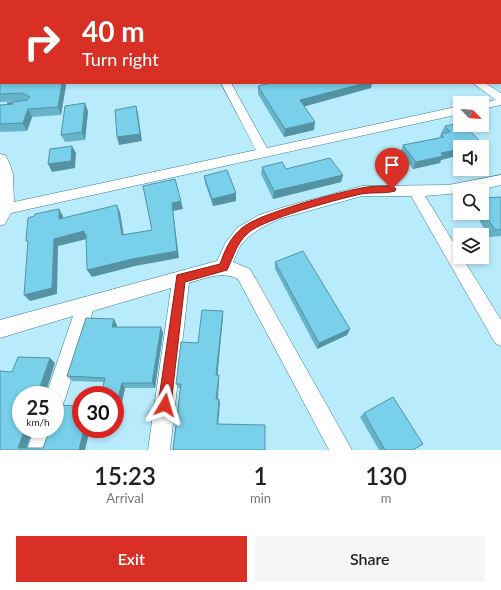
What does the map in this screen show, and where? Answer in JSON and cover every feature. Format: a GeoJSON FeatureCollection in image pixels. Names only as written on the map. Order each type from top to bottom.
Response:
{"type":"FeatureCollection","features":[{"type":"Feature","properties":{"kind":"street"},"geometry":{"type":"LineString","coordinates":[[227,84],[264,153]]}},
{"type":"Feature","properties":{"kind":"street"},"geometry":{"type":"LineString","coordinates":[[480,84],[501,98]]}},
{"type":"Feature","properties":{"kind":"street"},"geometry":{"type":"LineString","coordinates":[[489,105],[501,102]]}},
{"type":"Feature","properties":{"kind":"street"},"geometry":{"type":"LineString","coordinates":[[0,158],[6,167],[3,214],[264,153],[453,112]]}},
{"type":"Feature","properties":{"kind":"street"},"geometry":{"type":"LineString","coordinates":[[223,267],[232,244],[246,229],[261,221],[293,210],[362,191],[392,189],[415,191],[456,189],[482,186],[501,180]]}},
{"type":"Feature","properties":{"kind":"street"},"geometry":{"type":"LineString","coordinates":[[415,191],[501,337]]}},
{"type":"Feature","properties":{"kind":"street"},"geometry":{"type":"LineString","coordinates":[[0,329],[223,267],[234,269],[244,274],[341,450]]}},
{"type":"Feature","properties":{"kind":"street"},"geometry":{"type":"LineString","coordinates":[[159,450],[181,278]]}},
{"type":"Feature","properties":{"kind":"street"},"geometry":{"type":"LineString","coordinates":[[59,386],[86,305]]}},
{"type":"Feature","properties":{"kind":"street"},"geometry":{"type":"LineString","coordinates":[[38,450],[42,438]]}},
{"type":"Feature","properties":{"kind":"building"},"geometry":{"type":"Polygon","coordinates":[[[0,84],[62,84],[58,107],[28,109],[23,123],[0,124],[0,105],[13,104],[7,103],[27,100],[30,97],[22,93],[0,94],[0,84]]]}},
{"type":"Feature","properties":{"kind":"building"},"geometry":{"type":"Polygon","coordinates":[[[267,84],[361,84],[300,100],[315,122],[285,129],[258,86],[267,84]]]}},
{"type":"Feature","properties":{"kind":"building"},"geometry":{"type":"Polygon","coordinates":[[[85,103],[82,132],[61,135],[65,106],[85,103]]]}},
{"type":"Feature","properties":{"kind":"building"},"geometry":{"type":"Polygon","coordinates":[[[136,106],[140,134],[117,137],[115,110],[136,106]]]}},
{"type":"Feature","properties":{"kind":"building"},"geometry":{"type":"Polygon","coordinates":[[[453,124],[453,132],[471,132],[479,140],[453,140],[453,150],[441,153],[443,156],[416,162],[403,145],[444,137],[441,134],[450,132],[445,126],[453,124]]]}},
{"type":"Feature","properties":{"kind":"building"},"geometry":{"type":"Polygon","coordinates":[[[72,146],[71,161],[48,164],[50,149],[72,146]]]}},
{"type":"Feature","properties":{"kind":"building"},"geometry":{"type":"Polygon","coordinates":[[[330,158],[343,175],[274,191],[262,167],[282,162],[286,169],[330,158]]]}},
{"type":"Feature","properties":{"kind":"building"},"geometry":{"type":"Polygon","coordinates":[[[227,170],[236,193],[212,199],[204,176],[227,170]]]}},
{"type":"Feature","properties":{"kind":"building"},"geometry":{"type":"Polygon","coordinates":[[[175,179],[181,201],[172,203],[177,251],[132,259],[87,270],[86,234],[85,235],[84,231],[54,239],[52,288],[24,295],[28,218],[34,216],[35,214],[59,209],[59,219],[117,205],[122,235],[152,230],[143,186],[175,179]]]}},
{"type":"Feature","properties":{"kind":"building"},"geometry":{"type":"Polygon","coordinates":[[[501,197],[501,229],[495,230],[489,220],[489,198],[501,197]]]}},
{"type":"Feature","properties":{"kind":"building"},"geometry":{"type":"Polygon","coordinates":[[[303,251],[350,329],[319,343],[275,262],[303,251]]]}},
{"type":"Feature","properties":{"kind":"building"},"geometry":{"type":"Polygon","coordinates":[[[202,310],[223,311],[216,375],[219,375],[216,399],[219,399],[217,424],[265,425],[265,450],[173,450],[181,384],[176,384],[181,342],[198,343],[202,310]]]}},
{"type":"Feature","properties":{"kind":"building"},"geometry":{"type":"Polygon","coordinates":[[[86,318],[114,319],[112,327],[161,327],[152,383],[122,383],[121,386],[103,386],[105,378],[67,376],[86,318]]]}},
{"type":"Feature","properties":{"kind":"building"},"geometry":{"type":"Polygon","coordinates":[[[18,357],[50,358],[40,386],[12,386],[12,438],[22,438],[18,448],[43,448],[47,438],[64,438],[64,405],[72,406],[72,438],[82,438],[79,450],[0,450],[0,371],[12,372],[18,357]]]}},
{"type":"Feature","properties":{"kind":"building"},"geometry":{"type":"Polygon","coordinates":[[[393,397],[423,444],[413,450],[385,450],[364,413],[393,397]]]}},
{"type":"Feature","properties":{"kind":"route"},"geometry":{"type":"LineString","coordinates":[[165,405],[181,278],[223,267],[232,244],[246,229],[261,221],[293,210],[362,191],[392,189]]}}]}
